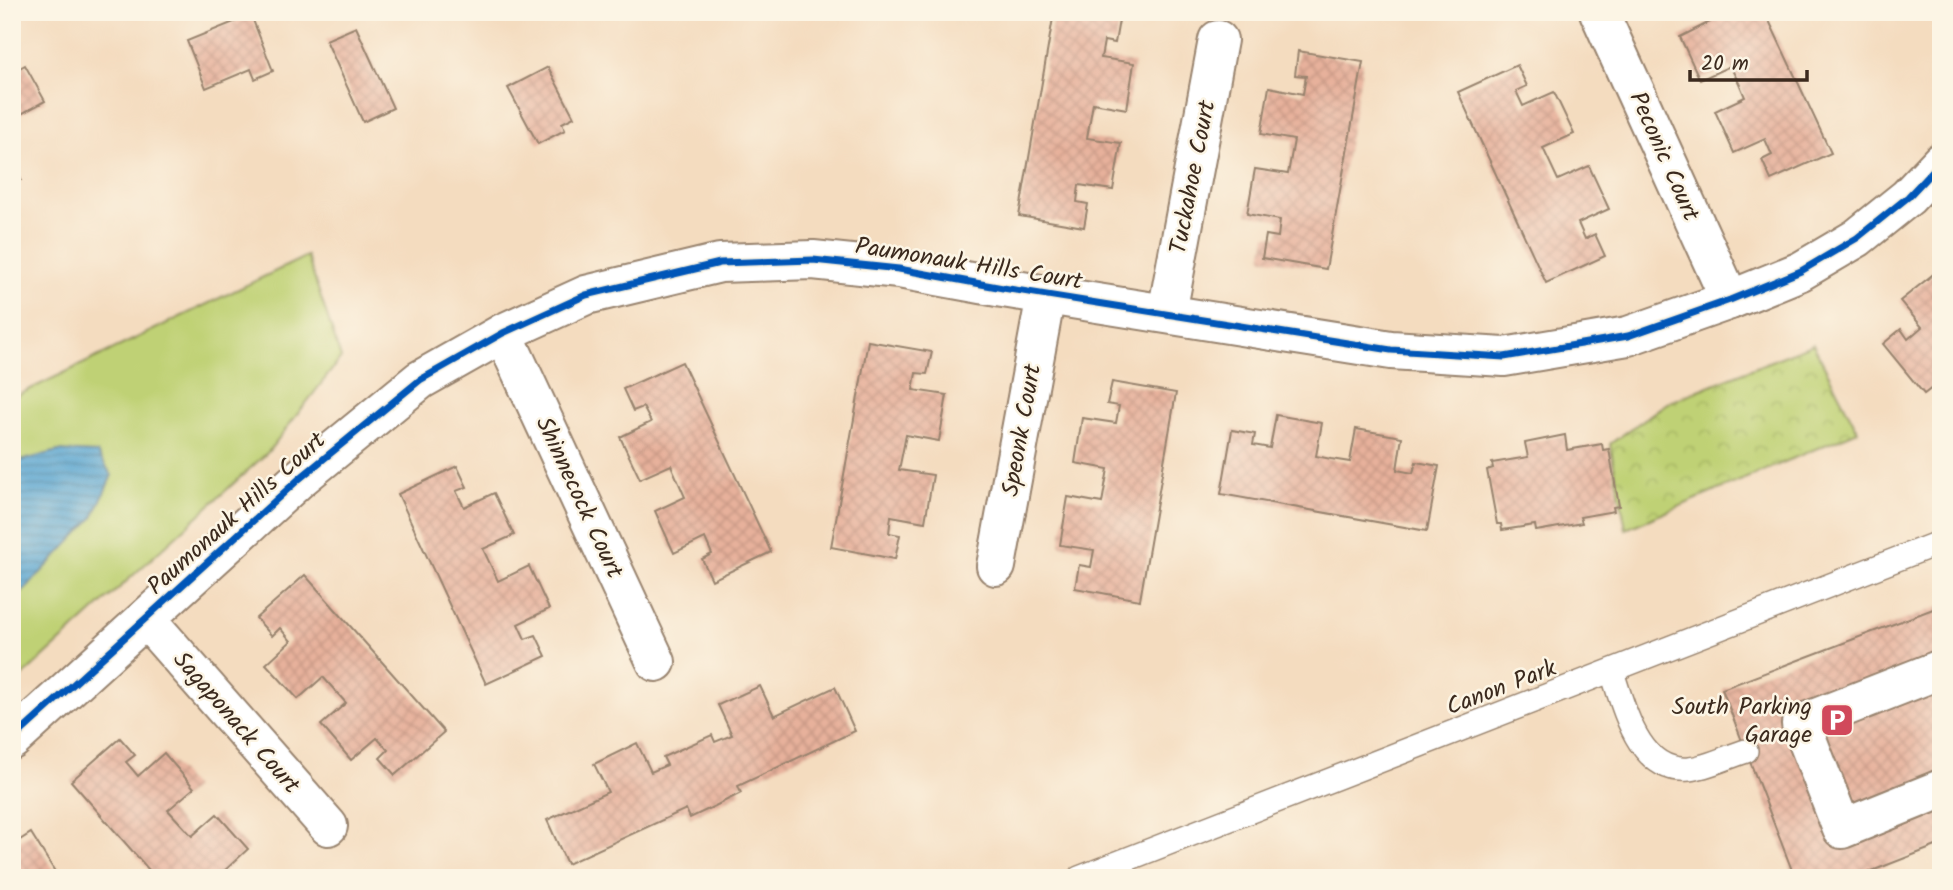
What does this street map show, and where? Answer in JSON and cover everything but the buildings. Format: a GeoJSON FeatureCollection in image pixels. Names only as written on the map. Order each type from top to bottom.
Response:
{"type":"FeatureCollection","features":[{"type":"Feature","properties":{"kind":"street","name":"Peconic Court"},"geometry":{"type":"LineString","coordinates":[[1599,12],[1730,300]]}},
{"type":"Feature","properties":{"kind":"street","name":"Tuckahoe Court"},"geometry":{"type":"LineString","coordinates":[[1167,313],[1218,40]]}},
{"type":"Feature","properties":{"kind":"street","name":"Paumonauk Hills Court"},"geometry":{"type":"LineString","coordinates":[[12,740],[299,479],[420,380],[503,333],[586,295],[720,263],[813,260],[900,268],[1046,295],[1391,350],[1504,357],[1628,336],[1730,300],[1801,271],[1857,238],[1908,197],[1941,162]]}},
{"type":"Feature","properties":{"kind":"street","name":"Speonk Court"},"geometry":{"type":"LineString","coordinates":[[996,566],[1046,295]]}},
{"type":"Feature","properties":{"kind":"street","name":"Shinnecock Court"},"geometry":{"type":"LineString","coordinates":[[503,333],[656,662]]}},
{"type":"Feature","properties":{"kind":"street","name":"Sagaponack Court"},"geometry":{"type":"LineString","coordinates":[[146,619],[328,825]]}},
{"type":"Feature","properties":{"kind":"street"},"geometry":{"type":"LineString","coordinates":[[1941,669],[1801,724],[1842,829],[1941,789]]}},
{"type":"Feature","properties":{"kind":"lane","name":"Canon Park"},"geometry":{"type":"LineString","coordinates":[[1079,878],[1941,542]]}},
{"type":"Feature","properties":{"kind":"lane"},"geometry":{"type":"LineString","coordinates":[[1612,672],[1629,723],[1642,747],[1661,764],[1689,769],[1746,751]]}},
{"type":"Feature","properties":{"kind":"green space"},"geometry":{"type":"Polygon","coordinates":[[[307,256],[341,358],[268,452],[12,686],[12,398],[307,256]]]}},
{"type":"Feature","properties":{"kind":"green space"},"geometry":{"type":"Polygon","coordinates":[[[1813,344],[1858,431],[1626,529],[1610,444],[1667,403],[1813,344]]]}},
{"type":"Feature","properties":{"kind":"water"},"geometry":{"type":"Polygon","coordinates":[[[58,451],[97,453],[112,475],[93,518],[12,603],[12,463],[58,451]]]}},
{"type":"Feature","properties":{"kind":"cycle path"},"geometry":{"type":"LineString","coordinates":[[12,740],[299,479],[420,380],[503,333],[586,295],[720,263],[813,260],[899,269],[1391,350],[1504,357],[1628,336],[1730,300],[1801,271],[1857,238],[1908,197],[1941,162]]}},
{"type":"Feature","properties":{"kind":"place","name":"South Parking Garage"},"geometry":{"type":"Point","coordinates":[1837,720]}}]}
